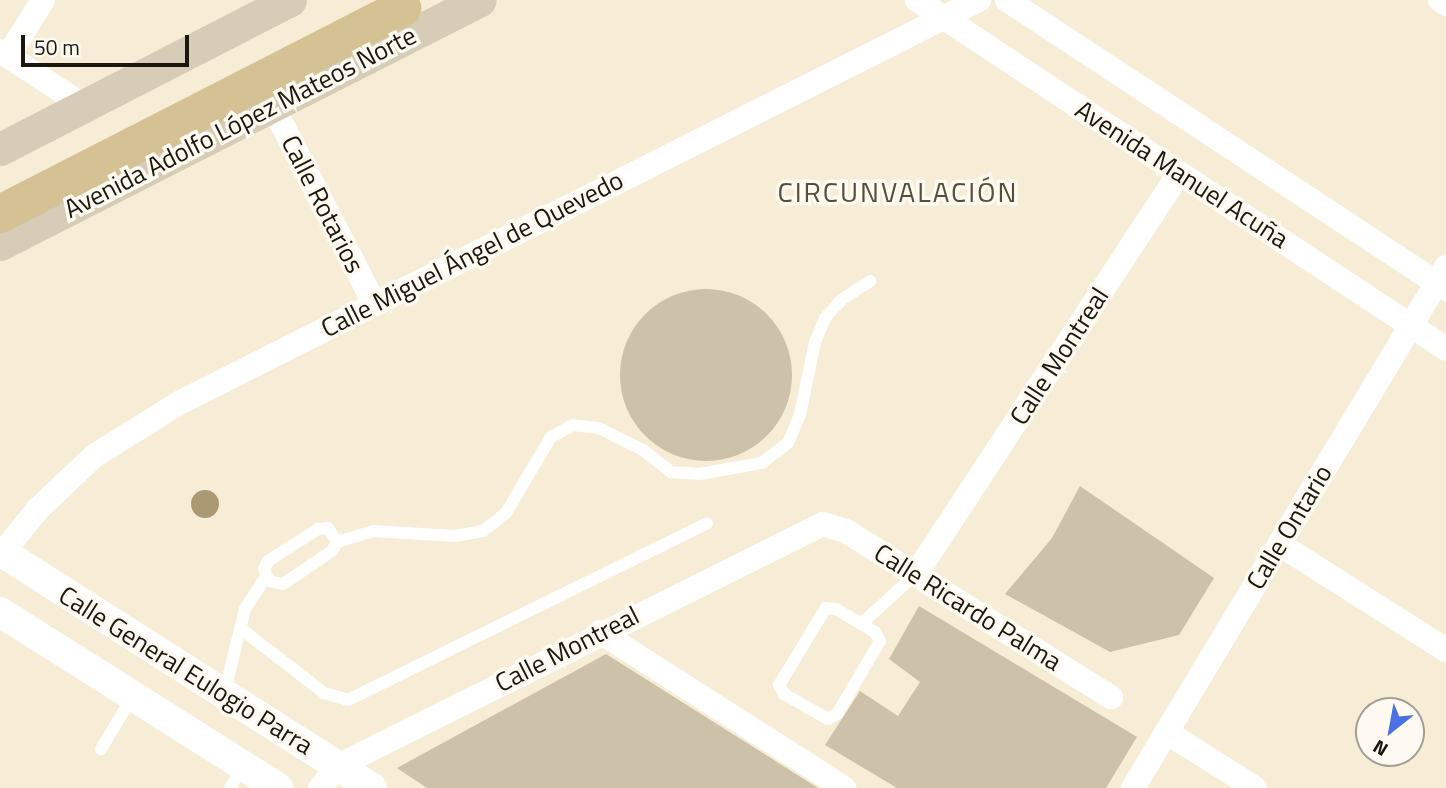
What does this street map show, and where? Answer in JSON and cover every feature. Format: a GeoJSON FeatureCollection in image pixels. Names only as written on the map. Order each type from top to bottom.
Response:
{"type":"FeatureCollection","features":[{"type":"Feature","properties":{"kind":"main road"},"geometry":{"type":"LineString","coordinates":[[0,149],[290,0]]}},
{"type":"Feature","properties":{"kind":"main road","name":"Avenida Adolfo López Mateos Norte"},"geometry":{"type":"LineString","coordinates":[[6,206],[409,9],[480,0]]}},
{"type":"Feature","properties":{"kind":"main road","name":"Avenida Adolfo López Mateos Norte"},"geometry":{"type":"LineString","coordinates":[[0,244],[272,105],[409,9]]}},
{"type":"Feature","properties":{"kind":"street"},"geometry":{"type":"LineString","coordinates":[[43,0],[4,53],[83,106]]}},
{"type":"Feature","properties":{"kind":"street","name":"Avenida Manuel Acuña"},"geometry":{"type":"LineString","coordinates":[[917,0],[1446,349]]}},
{"type":"Feature","properties":{"kind":"street","name":"Calle Miguel Ángel de Quevedo"},"geometry":{"type":"LineString","coordinates":[[1,553],[62,484],[114,442],[179,403],[979,0]]}},
{"type":"Feature","properties":{"kind":"street","name":"Avenida Manuel Acuña"},"geometry":{"type":"LineString","coordinates":[[1007,0],[1443,280]]}},
{"type":"Feature","properties":{"kind":"street"},"geometry":{"type":"LineString","coordinates":[[1440,0],[1446,4]]}},
{"type":"Feature","properties":{"kind":"street","name":"Calle Rotarios"},"geometry":{"type":"LineString","coordinates":[[272,105],[374,303]]}},
{"type":"Feature","properties":{"kind":"street","name":"Calle Montreal"},"geometry":{"type":"LineString","coordinates":[[916,574],[1179,173]]}},
{"type":"Feature","properties":{"kind":"street","name":"Calle Ontario"},"geometry":{"type":"LineString","coordinates":[[1133,788],[1410,325],[1443,280]]}},
{"type":"Feature","properties":{"kind":"street","name":"Calle Montreal"},"geometry":{"type":"LineString","coordinates":[[329,777],[600,632],[823,524]]}},
{"type":"Feature","properties":{"kind":"street","name":"Calle Ricardo Palma"},"geometry":{"type":"LineString","coordinates":[[823,524],[846,531],[1111,697]]}},
{"type":"Feature","properties":{"kind":"street"},"geometry":{"type":"LineString","coordinates":[[1279,544],[1446,650]]}},
{"type":"Feature","properties":{"kind":"street","name":"Calle General Eulogio Parra"},"geometry":{"type":"LineString","coordinates":[[1,553],[224,694],[329,777],[372,788]]}},
{"type":"Feature","properties":{"kind":"street","name":"Calle General Eulogio Parra"},"geometry":{"type":"LineString","coordinates":[[0,612],[133,696],[236,777],[278,788]]}},
{"type":"Feature","properties":{"kind":"street"},"geometry":{"type":"LineString","coordinates":[[600,632],[844,788]]}},
{"type":"Feature","properties":{"kind":"street"},"geometry":{"type":"LineString","coordinates":[[1166,732],[1255,788]]}},
{"type":"Feature","properties":{"kind":"lane"},"geometry":{"type":"LineString","coordinates":[[337,542],[328,528],[318,529],[268,561],[264,569],[267,577],[273,584],[283,584],[332,551],[337,542],[373,531],[455,536],[483,531],[506,513],[551,438],[573,425],[599,428],[643,450],[671,472],[699,474],[762,463],[788,443],[800,415],[815,342],[825,318],[841,300],[870,281]]}},
{"type":"Feature","properties":{"kind":"lane"},"geometry":{"type":"LineString","coordinates":[[240,628],[324,693],[348,700],[707,523]]}},
{"type":"Feature","properties":{"kind":"lane"},"geometry":{"type":"LineString","coordinates":[[861,624],[916,574]]}},
{"type":"Feature","properties":{"kind":"lane"},"geometry":{"type":"LineString","coordinates":[[224,694],[250,599],[267,577]]}},
{"type":"Feature","properties":{"kind":"lane"},"geometry":{"type":"LineString","coordinates":[[826,608],[836,609],[861,624],[878,636],[878,646],[833,718],[823,718],[781,690],[780,680],[826,608]]}},
{"type":"Feature","properties":{"kind":"lane"},"geometry":{"type":"LineString","coordinates":[[101,749],[133,696]]}},
{"type":"Feature","properties":{"kind":"shaded area"},"geometry":{"type":"Polygon","coordinates":[[[706,289],[739,295],[767,314],[786,342],[792,375],[786,408],[767,436],[739,455],[706,461],[673,455],[645,436],[626,408],[620,375],[626,342],[645,314],[673,295],[706,289]]]}},
{"type":"Feature","properties":{"kind":"shaded area"},"geometry":{"type":"Polygon","coordinates":[[[1080,486],[1214,578],[1179,635],[1110,652],[1005,594],[1052,538],[1080,486]]]}},
{"type":"Feature","properties":{"kind":"shaded area"},"geometry":{"type":"Polygon","coordinates":[[[205,490],[215,494],[219,504],[215,514],[205,518],[195,514],[191,504],[195,494],[205,490]]]}},
{"type":"Feature","properties":{"kind":"shaded area"},"geometry":{"type":"Polygon","coordinates":[[[919,606],[1137,737],[1106,788],[897,788],[825,745],[860,691],[898,716],[920,682],[889,659],[919,606]]]}},
{"type":"Feature","properties":{"kind":"shaded area"},"geometry":{"type":"Polygon","coordinates":[[[606,654],[818,788],[427,788],[397,768],[606,654]]]}},
{"type":"Feature","properties":{"kind":"district","name":"CIRCUNVALACIÓN"},"geometry":{"type":"Point","coordinates":[898,192]}}]}
